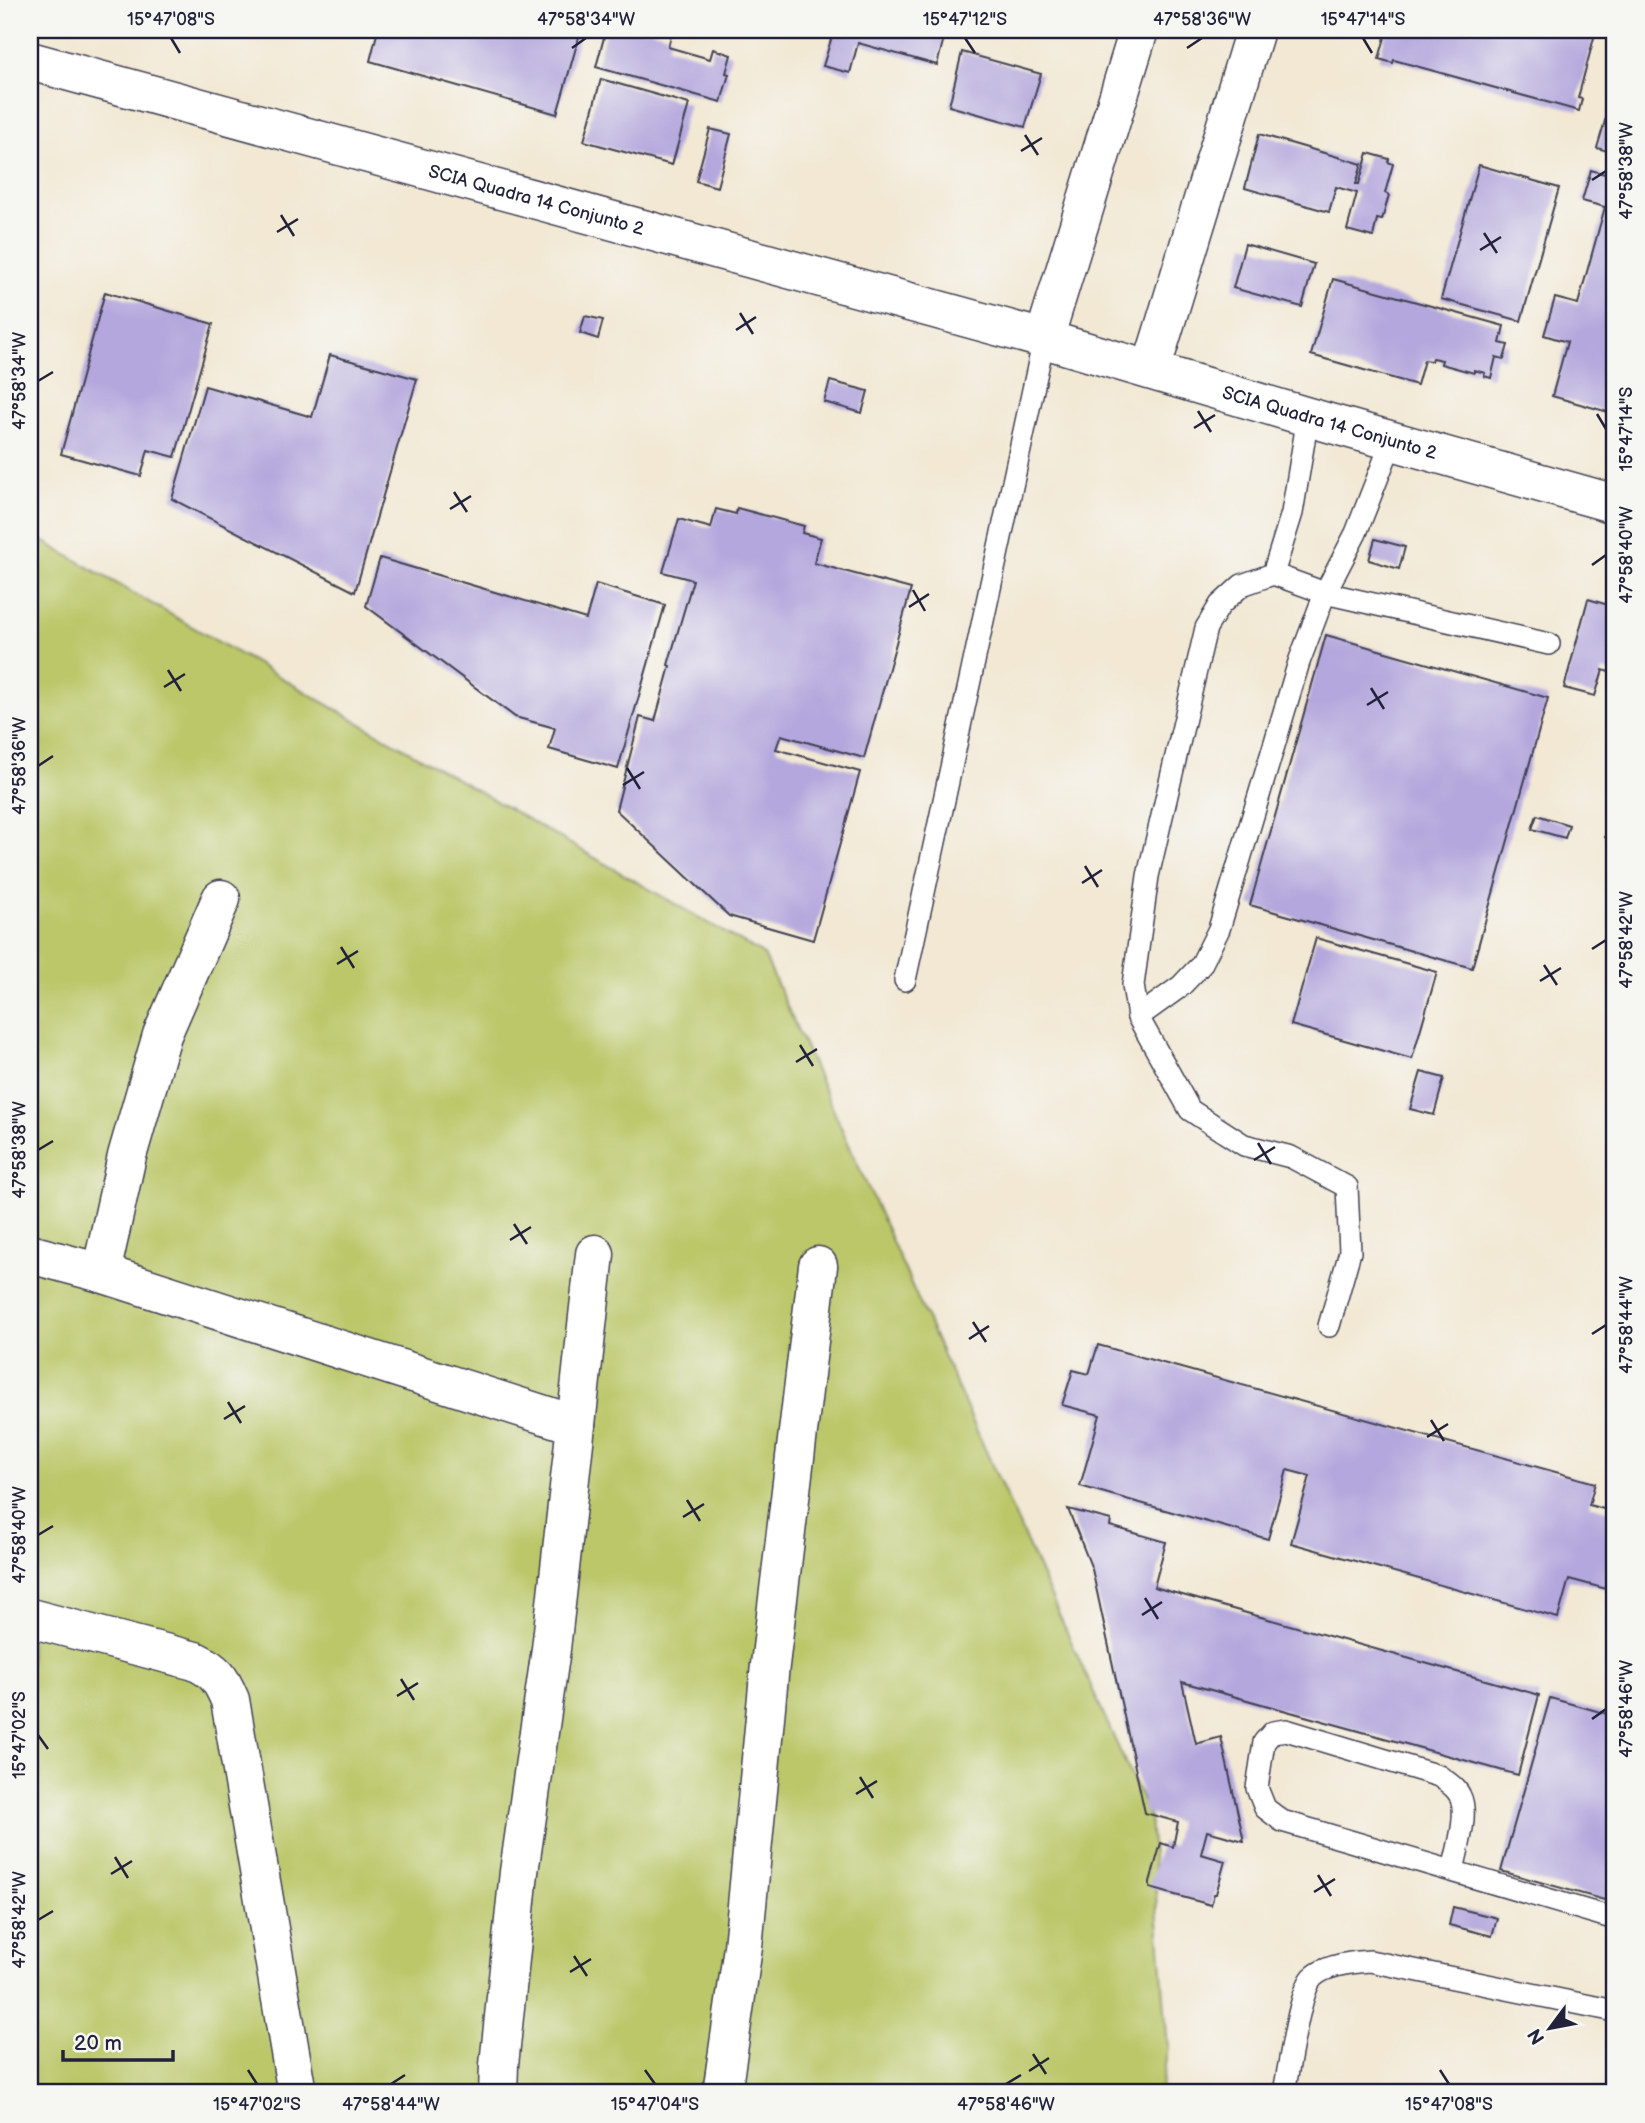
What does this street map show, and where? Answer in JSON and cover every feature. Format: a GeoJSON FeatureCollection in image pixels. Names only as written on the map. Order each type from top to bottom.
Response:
{"type":"FeatureCollection","features":[{"type":"Feature","properties":{"kind":"street"},"geometry":{"type":"LineString","coordinates":[[1044,339],[1139,30]]}},
{"type":"Feature","properties":{"kind":"street"},"geometry":{"type":"LineString","coordinates":[[1151,370],[1255,30]]}},
{"type":"Feature","properties":{"kind":"street","name":"SCIA Quadra 14 Conjunto 2"},"geometry":{"type":"LineString","coordinates":[[30,61],[1044,339],[1615,504]]}},
{"type":"Feature","properties":{"kind":"street"},"geometry":{"type":"LineString","coordinates":[[101,1273],[127,1156],[162,1035],[221,899]]}},
{"type":"Feature","properties":{"kind":"street"},"geometry":{"type":"LineString","coordinates":[[30,1254],[101,1273],[576,1425]]}},
{"type":"Feature","properties":{"kind":"street"},"geometry":{"type":"LineString","coordinates":[[498,2093],[519,1872],[551,1649],[594,1254]]}},
{"type":"Feature","properties":{"kind":"street"},"geometry":{"type":"LineString","coordinates":[[722,2093],[743,1947],[770,1665],[818,1266]]}},
{"type":"Feature","properties":{"kind":"street"},"geometry":{"type":"LineString","coordinates":[[30,1618],[195,1661],[211,1668],[222,1682],[230,1700],[297,2093]]}},
{"type":"Feature","properties":{"kind":"lane"},"geometry":{"type":"LineString","coordinates":[[905,980],[1044,339]]}},
{"type":"Feature","properties":{"kind":"lane"},"geometry":{"type":"LineString","coordinates":[[1273,574],[1292,513],[1308,417]]}},
{"type":"Feature","properties":{"kind":"lane"},"geometry":{"type":"LineString","coordinates":[[1138,1017],[1181,986],[1201,965],[1219,929],[1299,662],[1325,593],[1356,533],[1392,441]]}},
{"type":"Feature","properties":{"kind":"lane"},"geometry":{"type":"LineString","coordinates":[[1329,1326],[1350,1252],[1347,1187],[1291,1157],[1244,1145],[1190,1110],[1138,1017],[1133,985],[1148,876],[1206,628],[1220,605],[1242,585],[1273,574],[1325,593],[1549,644]]}},
{"type":"Feature","properties":{"kind":"lane"},"geometry":{"type":"LineString","coordinates":[[1453,1870],[1464,1810],[1460,1796],[1439,1776],[1286,1730],[1273,1732],[1264,1742],[1257,1788],[1265,1808],[1282,1821],[1615,1919]]}},
{"type":"Feature","properties":{"kind":"lane"},"geometry":{"type":"LineString","coordinates":[[1284,2092],[1301,2003],[1314,1977],[1343,1963],[1370,1961],[1615,2011]]}},
{"type":"Feature","properties":{"kind":"green space"},"geometry":{"type":"Polygon","coordinates":[[[30,536],[764,955],[1150,1818],[1168,2048],[1160,2093],[30,2093],[30,536]]]}},
{"type":"Feature","properties":{"kind":"building"},"geometry":{"type":"Polygon","coordinates":[[[378,30],[581,30],[557,114],[370,61],[378,30]]]}},
{"type":"Feature","properties":{"kind":"building"},"geometry":{"type":"Polygon","coordinates":[[[606,30],[650,30],[671,36],[668,47],[710,59],[713,49],[731,55],[721,102],[596,67],[606,30]]]}},
{"type":"Feature","properties":{"kind":"building"},"geometry":{"type":"Polygon","coordinates":[[[834,30],[946,30],[937,65],[858,43],[850,73],[823,66],[834,30]]]}},
{"type":"Feature","properties":{"kind":"building"},"geometry":{"type":"Polygon","coordinates":[[[1387,30],[1596,30],[1578,98],[1582,99],[1579,111],[1394,60],[1393,63],[1379,59],[1387,30]]]}},
{"type":"Feature","properties":{"kind":"building"},"geometry":{"type":"Polygon","coordinates":[[[962,52],[1041,74],[1025,127],[949,106],[962,52]]]}},
{"type":"Feature","properties":{"kind":"building"},"geometry":{"type":"Polygon","coordinates":[[[601,79],[689,104],[672,165],[584,141],[601,79]]]}},
{"type":"Feature","properties":{"kind":"building"},"geometry":{"type":"Polygon","coordinates":[[[1615,87],[1615,153],[1597,148],[1615,87]]]}},
{"type":"Feature","properties":{"kind":"building"},"geometry":{"type":"Polygon","coordinates":[[[710,129],[731,134],[717,187],[696,181],[710,129]]]}},
{"type":"Feature","properties":{"kind":"building"},"geometry":{"type":"Polygon","coordinates":[[[1259,134],[1362,164],[1356,184],[1359,184],[1368,153],[1389,159],[1388,162],[1393,164],[1385,193],[1389,195],[1382,220],[1377,219],[1373,237],[1347,230],[1357,193],[1336,187],[1329,212],[1245,188],[1259,134]]]}},
{"type":"Feature","properties":{"kind":"building"},"geometry":{"type":"Polygon","coordinates":[[[1479,165],[1559,188],[1521,321],[1441,299],[1479,165]]]}},
{"type":"Feature","properties":{"kind":"building"},"geometry":{"type":"Polygon","coordinates":[[[1591,170],[1615,177],[1615,414],[1552,396],[1567,342],[1544,335],[1555,298],[1578,304],[1605,207],[1582,201],[1591,170]]]}},
{"type":"Feature","properties":{"kind":"building"},"geometry":{"type":"Polygon","coordinates":[[[1245,244],[1314,264],[1302,307],[1233,288],[1245,244]]]}},
{"type":"Feature","properties":{"kind":"building"},"geometry":{"type":"Polygon","coordinates":[[[1333,279],[1504,326],[1500,343],[1508,345],[1504,359],[1496,357],[1491,378],[1484,376],[1485,373],[1474,370],[1474,373],[1441,364],[1442,360],[1424,360],[1417,385],[1311,355],[1333,279]]]}},
{"type":"Feature","properties":{"kind":"building"},"geometry":{"type":"Polygon","coordinates":[[[105,292],[213,324],[175,457],[148,450],[141,476],[61,454],[105,292]]]}},
{"type":"Feature","properties":{"kind":"building"},"geometry":{"type":"Polygon","coordinates":[[[585,316],[603,320],[598,339],[580,333],[585,316]]]}},
{"type":"Feature","properties":{"kind":"building"},"geometry":{"type":"Polygon","coordinates":[[[330,355],[417,379],[355,592],[172,499],[205,386],[312,417],[330,355]]]}},
{"type":"Feature","properties":{"kind":"building"},"geometry":{"type":"Polygon","coordinates":[[[830,381],[868,391],[862,413],[824,402],[830,381]]]}},
{"type":"Feature","properties":{"kind":"building"},"geometry":{"type":"Polygon","coordinates":[[[737,508],[804,526],[802,533],[821,538],[814,563],[911,589],[864,758],[781,735],[776,749],[860,772],[813,940],[729,916],[616,810],[640,717],[655,721],[693,580],[663,572],[679,519],[711,528],[716,509],[736,514],[737,508]]]}},
{"type":"Feature","properties":{"kind":"building"},"geometry":{"type":"Polygon","coordinates":[[[1375,539],[1405,547],[1399,569],[1369,560],[1375,539]]]}},
{"type":"Feature","properties":{"kind":"building"},"geometry":{"type":"Polygon","coordinates":[[[380,558],[586,619],[596,584],[665,605],[618,769],[549,749],[555,728],[515,717],[366,606],[380,558]]]}},
{"type":"Feature","properties":{"kind":"building"},"geometry":{"type":"Polygon","coordinates":[[[1588,599],[1615,607],[1615,674],[1603,670],[1595,696],[1564,688],[1588,599]]]}},
{"type":"Feature","properties":{"kind":"building"},"geometry":{"type":"Polygon","coordinates":[[[1326,635],[1548,698],[1472,968],[1250,905],[1326,635]]]}},
{"type":"Feature","properties":{"kind":"building"},"geometry":{"type":"Polygon","coordinates":[[[1615,803],[1615,840],[1605,837],[1615,803]]]}},
{"type":"Feature","properties":{"kind":"building"},"geometry":{"type":"Polygon","coordinates":[[[1537,815],[1569,825],[1565,838],[1532,829],[1537,815]]]}},
{"type":"Feature","properties":{"kind":"building"},"geometry":{"type":"Polygon","coordinates":[[[1316,938],[1437,972],[1412,1059],[1291,1025],[1316,938]]]}},
{"type":"Feature","properties":{"kind":"building"},"geometry":{"type":"Polygon","coordinates":[[[1421,1072],[1444,1078],[1434,1115],[1410,1109],[1421,1072]]]}},
{"type":"Feature","properties":{"kind":"building"},"geometry":{"type":"Polygon","coordinates":[[[1098,1345],[1595,1483],[1589,1505],[1615,1512],[1615,1569],[1610,1590],[1569,1579],[1558,1618],[1291,1543],[1310,1476],[1287,1470],[1268,1539],[1080,1486],[1100,1415],[1062,1405],[1073,1370],[1089,1374],[1098,1345]]]}},
{"type":"Feature","properties":{"kind":"building"},"geometry":{"type":"Polygon","coordinates":[[[1068,1509],[1111,1520],[1110,1526],[1166,1542],[1154,1587],[1539,1695],[1518,1775],[1182,1682],[1196,1744],[1221,1737],[1244,1841],[1207,1831],[1201,1854],[1225,1861],[1211,1905],[1150,1888],[1161,1843],[1173,1847],[1178,1822],[1145,1813],[1092,1569],[1068,1509]]]}},
{"type":"Feature","properties":{"kind":"building"},"geometry":{"type":"Polygon","coordinates":[[[1550,1698],[1615,1716],[1615,1903],[1501,1871],[1550,1698]]]}},
{"type":"Feature","properties":{"kind":"building"},"geometry":{"type":"Polygon","coordinates":[[[1453,1907],[1497,1918],[1492,1936],[1449,1925],[1453,1907]]]}}]}
